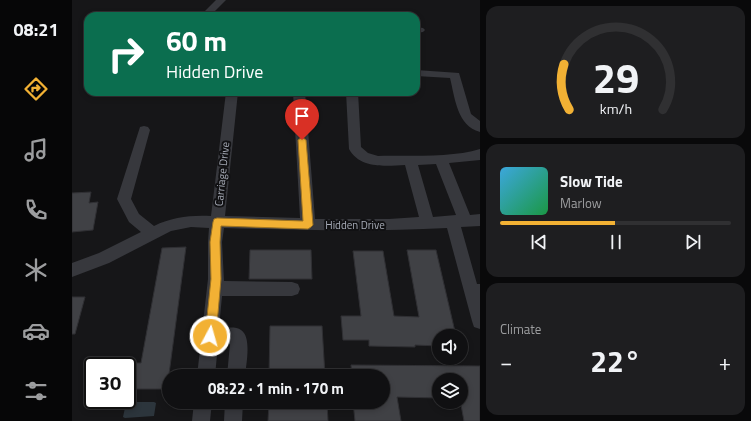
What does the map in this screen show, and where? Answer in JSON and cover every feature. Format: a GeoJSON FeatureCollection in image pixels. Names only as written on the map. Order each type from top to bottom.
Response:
{"type":"FeatureCollection","features":[{"type":"Feature","properties":{"kind":"street"},"geometry":{"type":"LineString","coordinates":[[209,12],[221,0]]}},
{"type":"Feature","properties":{"kind":"street"},"geometry":{"type":"LineString","coordinates":[[420,73],[455,75],[466,116],[480,128]]}},
{"type":"Feature","properties":{"kind":"street","name":"Carriage Drive"},"geometry":{"type":"LineString","coordinates":[[207,369],[217,265],[215,242],[232,96]]}},
{"type":"Feature","properties":{"kind":"street"},"geometry":{"type":"LineString","coordinates":[[299,96],[308,225]]}},
{"type":"Feature","properties":{"kind":"street"},"geometry":{"type":"LineString","coordinates":[[352,96],[355,149],[364,157],[378,161],[441,159],[477,156],[480,154]]}},
{"type":"Feature","properties":{"kind":"street"},"geometry":{"type":"LineString","coordinates":[[144,130],[124,199],[134,218],[152,233]]}},
{"type":"Feature","properties":{"kind":"street"},"geometry":{"type":"LineString","coordinates":[[441,159],[459,221],[475,291],[480,321]]}},
{"type":"Feature","properties":{"kind":"street"},"geometry":{"type":"LineString","coordinates":[[410,160],[428,223]]}},
{"type":"Feature","properties":{"kind":"street","name":"Hidden Drive"},"geometry":{"type":"LineString","coordinates":[[72,270],[104,258],[168,226],[191,222],[308,225],[389,225],[480,220]]}},
{"type":"Feature","properties":{"kind":"street"},"geometry":{"type":"LineString","coordinates":[[215,288],[292,289]]}},
{"type":"Feature","properties":{"kind":"street"},"geometry":{"type":"LineString","coordinates":[[210,336],[236,336],[239,340],[237,369]]}},
{"type":"Feature","properties":{"kind":"street"},"geometry":{"type":"LineString","coordinates":[[202,421],[203,409]]}},
{"type":"Feature","properties":{"kind":"street"},"geometry":{"type":"LineString","coordinates":[[233,421],[234,409]]}},
{"type":"Feature","properties":{"kind":"shaded area"},"geometry":{"type":"Polygon","coordinates":[[[136,402],[156,403],[154,416],[123,417],[125,409],[136,409],[136,402]]]}},
{"type":"Feature","properties":{"kind":"building"},"geometry":{"type":"Polygon","coordinates":[[[91,192],[89,203],[98,202],[93,230],[72,232],[72,193],[91,192]]]}},
{"type":"Feature","properties":{"kind":"building"},"geometry":{"type":"Polygon","coordinates":[[[186,247],[170,369],[162,369],[162,389],[136,389],[136,363],[141,363],[162,248],[186,247]]]}},
{"type":"Feature","properties":{"kind":"building"},"geometry":{"type":"Polygon","coordinates":[[[250,250],[311,250],[312,279],[249,279],[250,250]]]}},
{"type":"Feature","properties":{"kind":"building"},"geometry":{"type":"Polygon","coordinates":[[[407,250],[436,250],[454,329],[432,329],[432,346],[415,345],[415,347],[369,346],[369,340],[343,340],[341,316],[361,316],[353,251],[383,251],[394,316],[419,317],[407,250]]]}},
{"type":"Feature","properties":{"kind":"building"},"geometry":{"type":"Polygon","coordinates":[[[72,297],[85,297],[75,334],[72,334],[72,297]]]}},
{"type":"Feature","properties":{"kind":"building"},"geometry":{"type":"Polygon","coordinates":[[[270,326],[322,326],[325,369],[269,369],[270,326]]]}},
{"type":"Feature","properties":{"kind":"building"},"geometry":{"type":"Polygon","coordinates":[[[351,365],[480,366],[480,421],[464,421],[462,409],[468,409],[468,373],[432,373],[432,398],[397,397],[401,421],[355,421],[354,409],[390,409],[390,369],[351,369],[351,365]]]}},
{"type":"Feature","properties":{"kind":"building"},"geometry":{"type":"Polygon","coordinates":[[[269,409],[327,409],[328,421],[268,421],[269,409]]]}},
{"type":"Feature","properties":{"kind":"route"},"geometry":{"type":"LineString","coordinates":[[210,336],[217,265],[215,242],[217,222],[308,225],[302,140]]}}]}
